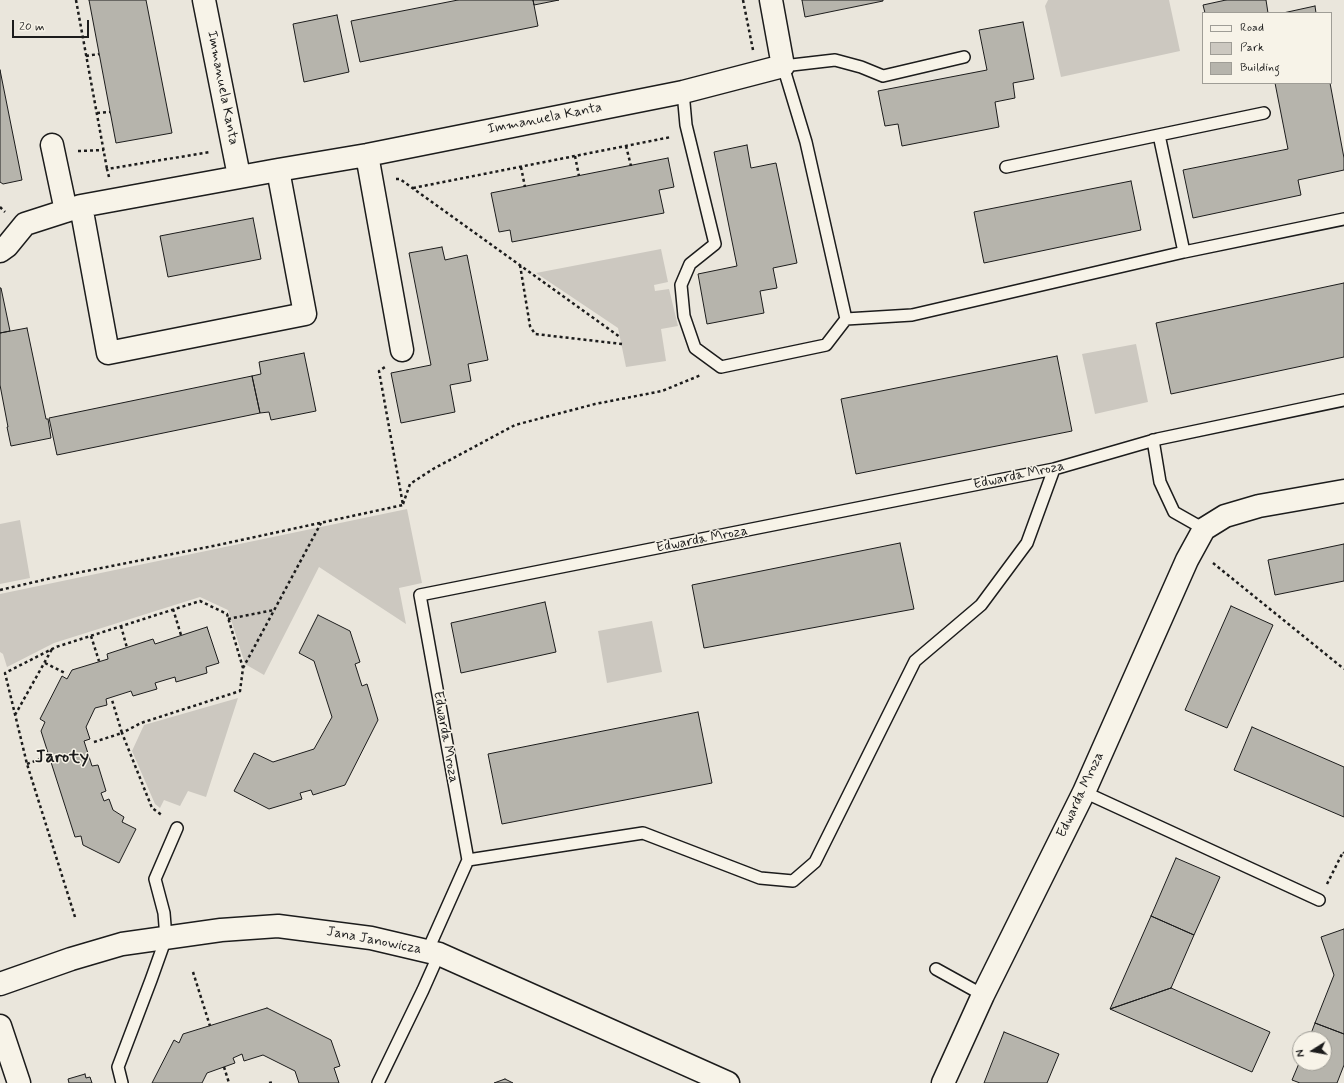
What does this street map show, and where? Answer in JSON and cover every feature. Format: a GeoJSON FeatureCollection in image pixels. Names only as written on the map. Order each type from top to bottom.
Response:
{"type":"FeatureCollection","features":[{"type":"Feature","properties":{"kind":"street","name":"Immanuela Kanta"},"geometry":{"type":"LineString","coordinates":[[204,0],[239,176]]}},
{"type":"Feature","properties":{"kind":"street"},"geometry":{"type":"LineString","coordinates":[[771,0],[783,66]]}},
{"type":"Feature","properties":{"kind":"street","name":"Immanuela Kanta"},"geometry":{"type":"LineString","coordinates":[[0,251],[7,246],[25,224],[73,208],[239,176],[366,155],[683,92],[783,66]]}},
{"type":"Feature","properties":{"kind":"street"},"geometry":{"type":"LineString","coordinates":[[52,145],[73,208],[108,353],[305,314],[278,170]]}},
{"type":"Feature","properties":{"kind":"street"},"geometry":{"type":"LineString","coordinates":[[366,155],[402,350]]}},
{"type":"Feature","properties":{"kind":"street","name":"Edwarda Mroza"},"geometry":{"type":"LineString","coordinates":[[943,1083],[983,995],[1084,792],[1187,560],[1204,529],[1225,516],[1259,506],[1344,491]]}},
{"type":"Feature","properties":{"kind":"street","name":"Jana Janowicza"},"geometry":{"type":"LineString","coordinates":[[0,984],[71,959],[122,944],[221,930],[278,926],[371,938],[433,953],[728,1083]]}},
{"type":"Feature","properties":{"kind":"street"},"geometry":{"type":"LineString","coordinates":[[0,1026],[19,1083]]}},
{"type":"Feature","properties":{"kind":"lane"},"geometry":{"type":"LineString","coordinates":[[846,319],[806,142],[783,66],[835,60],[862,67],[883,76],[964,57]]}},
{"type":"Feature","properties":{"kind":"lane"},"geometry":{"type":"LineString","coordinates":[[683,92],[686,125],[715,244],[690,264],[681,285],[684,316],[695,348],[721,367],[826,345],[846,319],[912,314],[1184,252],[1344,219]]}},
{"type":"Feature","properties":{"kind":"lane"},"geometry":{"type":"LineString","coordinates":[[1006,167],[1264,113]]}},
{"type":"Feature","properties":{"kind":"lane"},"geometry":{"type":"LineString","coordinates":[[1159,135],[1184,252]]}},
{"type":"Feature","properties":{"kind":"lane","name":"Edwarda Mroza"},"geometry":{"type":"LineString","coordinates":[[468,860],[420,595],[1054,469],[1153,440],[1344,400]]}},
{"type":"Feature","properties":{"kind":"lane"},"geometry":{"type":"LineString","coordinates":[[1153,440],[1160,482],[1174,512],[1204,529]]}},
{"type":"Feature","properties":{"kind":"lane"},"geometry":{"type":"LineString","coordinates":[[378,1083],[423,990],[433,953],[468,860],[643,833],[760,878],[793,881],[815,862],[915,661],[981,605],[1027,543],[1054,469]]}},
{"type":"Feature","properties":{"kind":"lane"},"geometry":{"type":"LineString","coordinates":[[1084,792],[1319,900]]}},
{"type":"Feature","properties":{"kind":"lane"},"geometry":{"type":"LineString","coordinates":[[122,1083],[118,1067],[166,938],[164,913],[155,879],[177,828]]}},
{"type":"Feature","properties":{"kind":"lane"},"geometry":{"type":"LineString","coordinates":[[936,969],[983,995]]}},
{"type":"Feature","properties":{"kind":"path"},"geometry":{"type":"LineString","coordinates":[[77,0],[86,56],[114,200]]}},
{"type":"Feature","properties":{"kind":"path"},"geometry":{"type":"LineString","coordinates":[[743,0],[758,72]]}},
{"type":"Feature","properties":{"kind":"path"},"geometry":{"type":"LineString","coordinates":[[86,56],[99,54]]}},
{"type":"Feature","properties":{"kind":"path"},"geometry":{"type":"LineString","coordinates":[[97,113],[110,112]]}},
{"type":"Feature","properties":{"kind":"path"},"geometry":{"type":"LineString","coordinates":[[413,188],[673,137]]}},
{"type":"Feature","properties":{"kind":"path"},"geometry":{"type":"LineString","coordinates":[[626,146],[631,166]]}},
{"type":"Feature","properties":{"kind":"path"},"geometry":{"type":"LineString","coordinates":[[72,151],[104,150]]}},
{"type":"Feature","properties":{"kind":"path"},"geometry":{"type":"LineString","coordinates":[[107,169],[217,151]]}},
{"type":"Feature","properties":{"kind":"path"},"geometry":{"type":"LineString","coordinates":[[575,156],[579,176]]}},
{"type":"Feature","properties":{"kind":"path"},"geometry":{"type":"LineString","coordinates":[[521,167],[525,187]]}},
{"type":"Feature","properties":{"kind":"path"},"geometry":{"type":"LineString","coordinates":[[372,183],[400,179],[620,337]]}},
{"type":"Feature","properties":{"kind":"path"},"geometry":{"type":"LineString","coordinates":[[520,265],[530,326],[535,334],[622,344]]}},
{"type":"Feature","properties":{"kind":"path"},"geometry":{"type":"LineString","coordinates":[[402,350],[396,361],[379,370],[403,505]]}},
{"type":"Feature","properties":{"kind":"path"},"geometry":{"type":"LineString","coordinates":[[403,505],[410,484],[463,452],[515,425],[594,404],[662,392],[721,367]]}},
{"type":"Feature","properties":{"kind":"path"},"geometry":{"type":"LineString","coordinates":[[0,590],[403,505]]}},
{"type":"Feature","properties":{"kind":"path"},"geometry":{"type":"LineString","coordinates":[[94,742],[122,733],[141,723],[240,691],[243,668],[322,522]]}},
{"type":"Feature","properties":{"kind":"path"},"geometry":{"type":"LineString","coordinates":[[1211,562],[1344,669]]}},
{"type":"Feature","properties":{"kind":"path"},"geometry":{"type":"LineString","coordinates":[[75,917],[27,764],[4,673],[52,649],[200,601],[227,614],[243,668]]}},
{"type":"Feature","properties":{"kind":"path"},"geometry":{"type":"LineString","coordinates":[[173,609],[181,635]]}},
{"type":"Feature","properties":{"kind":"path"},"geometry":{"type":"LineString","coordinates":[[228,619],[275,610]]}},
{"type":"Feature","properties":{"kind":"path"},"geometry":{"type":"LineString","coordinates":[[121,626],[127,648]]}},
{"type":"Feature","properties":{"kind":"path"},"geometry":{"type":"LineString","coordinates":[[91,636],[100,661]]}},
{"type":"Feature","properties":{"kind":"path"},"geometry":{"type":"LineString","coordinates":[[15,716],[52,649]]}},
{"type":"Feature","properties":{"kind":"path"},"geometry":{"type":"LineString","coordinates":[[45,663],[65,673]]}},
{"type":"Feature","properties":{"kind":"path"},"geometry":{"type":"LineString","coordinates":[[112,700],[122,733],[152,808],[177,828]]}},
{"type":"Feature","properties":{"kind":"path"},"geometry":{"type":"LineString","coordinates":[[27,764],[43,758]]}},
{"type":"Feature","properties":{"kind":"path"},"geometry":{"type":"LineString","coordinates":[[1319,900],[1343,852],[1344,853]]}},
{"type":"Feature","properties":{"kind":"path"},"geometry":{"type":"LineString","coordinates":[[193,972],[210,1026]]}},
{"type":"Feature","properties":{"kind":"path"},"geometry":{"type":"LineString","coordinates":[[224,1067],[229,1083]]}},
{"type":"Feature","properties":{"kind":"path"},"geometry":{"type":"LineString","coordinates":[[269,1083],[274,1083]]}},
{"type":"Feature","properties":{"kind":"green space"},"geometry":{"type":"Polygon","coordinates":[[[1048,0],[1169,0],[1180,51],[1061,77],[1045,6],[1048,0]]]}},
{"type":"Feature","properties":{"kind":"green space"},"geometry":{"type":"Polygon","coordinates":[[[661,249],[668,282],[654,285],[655,291],[669,289],[678,326],[661,329],[666,361],[626,367],[618,328],[536,273],[661,249]]]}},
{"type":"Feature","properties":{"kind":"green space"},"geometry":{"type":"Polygon","coordinates":[[[1136,344],[1148,402],[1095,414],[1082,354],[1136,344]]]}},
{"type":"Feature","properties":{"kind":"green space"},"geometry":{"type":"Polygon","coordinates":[[[407,509],[422,583],[399,588],[406,624],[319,567],[264,675],[245,664],[228,610],[200,597],[54,643],[7,667],[3,654],[0,652],[0,594],[407,509]]]}},
{"type":"Feature","properties":{"kind":"green space"},"geometry":{"type":"Polygon","coordinates":[[[20,520],[30,578],[0,584],[0,524],[20,520]]]}},
{"type":"Feature","properties":{"kind":"green space"},"geometry":{"type":"Polygon","coordinates":[[[652,621],[662,672],[607,683],[598,631],[652,621]]]}},
{"type":"Feature","properties":{"kind":"green space"},"geometry":{"type":"Polygon","coordinates":[[[238,698],[206,797],[188,791],[180,806],[164,800],[160,808],[155,804],[132,751],[144,725],[238,698]]]}},
{"type":"Feature","properties":{"kind":"building"},"geometry":{"type":"Polygon","coordinates":[[[89,0],[146,0],[172,133],[116,143],[89,0]]]}},
{"type":"Feature","properties":{"kind":"building"},"geometry":{"type":"Polygon","coordinates":[[[458,0],[533,0],[538,26],[360,62],[351,21],[458,0]]]}},
{"type":"Feature","properties":{"kind":"building"},"geometry":{"type":"Polygon","coordinates":[[[533,0],[559,0],[534,5],[533,0]]]}},
{"type":"Feature","properties":{"kind":"building"},"geometry":{"type":"Polygon","coordinates":[[[802,0],[883,0],[883,1],[805,17],[802,0]]]}},
{"type":"Feature","properties":{"kind":"building"},"geometry":{"type":"Polygon","coordinates":[[[1226,0],[1266,0],[1268,12],[1205,12],[1203,5],[1226,0]]]}},
{"type":"Feature","properties":{"kind":"building"},"geometry":{"type":"Polygon","coordinates":[[[1315,6],[1316,12],[1288,12],[1315,6]]]}},
{"type":"Feature","properties":{"kind":"building"},"geometry":{"type":"Polygon","coordinates":[[[337,15],[349,72],[304,82],[293,24],[337,15]]]}},
{"type":"Feature","properties":{"kind":"building"},"geometry":{"type":"Polygon","coordinates":[[[1023,22],[1034,79],[1013,83],[1015,98],[995,102],[999,127],[902,146],[898,124],[885,126],[878,91],[987,70],[979,30],[1023,22]]]}},
{"type":"Feature","properties":{"kind":"building"},"geometry":{"type":"Polygon","coordinates":[[[0,70],[22,180],[3,184],[0,182],[0,70]]]}},
{"type":"Feature","properties":{"kind":"building"},"geometry":{"type":"Polygon","coordinates":[[[1275,84],[1330,84],[1344,158],[1344,170],[1298,180],[1301,195],[1193,218],[1183,170],[1288,149],[1275,84]]]}},
{"type":"Feature","properties":{"kind":"building"},"geometry":{"type":"Polygon","coordinates":[[[747,145],[751,168],[776,163],[797,263],[773,268],[777,288],[760,291],[764,313],[707,324],[698,274],[737,266],[714,152],[747,145]]]}},
{"type":"Feature","properties":{"kind":"building"},"geometry":{"type":"Polygon","coordinates":[[[668,158],[674,187],[659,190],[664,213],[512,242],[510,230],[499,232],[491,193],[668,158]]]}},
{"type":"Feature","properties":{"kind":"building"},"geometry":{"type":"Polygon","coordinates":[[[1131,181],[1141,230],[984,263],[974,212],[1131,181]]]}},
{"type":"Feature","properties":{"kind":"building"},"geometry":{"type":"Polygon","coordinates":[[[253,218],[261,259],[168,277],[160,236],[253,218]]]}},
{"type":"Feature","properties":{"kind":"building"},"geometry":{"type":"Polygon","coordinates":[[[442,247],[445,260],[467,255],[488,360],[468,364],[471,381],[450,385],[455,412],[401,423],[391,373],[431,365],[409,253],[442,247]]]}},
{"type":"Feature","properties":{"kind":"building"},"geometry":{"type":"Polygon","coordinates":[[[1344,283],[1344,357],[1171,394],[1156,323],[1344,283]]]}},
{"type":"Feature","properties":{"kind":"building"},"geometry":{"type":"Polygon","coordinates":[[[0,288],[10,331],[0,333],[0,288]]]}},
{"type":"Feature","properties":{"kind":"building"},"geometry":{"type":"Polygon","coordinates":[[[27,328],[51,438],[11,446],[0,385],[0,333],[27,328]]]}},
{"type":"Feature","properties":{"kind":"building"},"geometry":{"type":"Polygon","coordinates":[[[304,353],[316,411],[271,420],[269,412],[260,413],[252,376],[261,374],[259,362],[304,353]]]}},
{"type":"Feature","properties":{"kind":"building"},"geometry":{"type":"Polygon","coordinates":[[[1057,356],[1072,431],[856,474],[841,399],[1057,356]]]}},
{"type":"Feature","properties":{"kind":"building"},"geometry":{"type":"Polygon","coordinates":[[[252,376],[260,413],[57,455],[49,418],[252,376]]]}},
{"type":"Feature","properties":{"kind":"building"},"geometry":{"type":"Polygon","coordinates":[[[900,543],[914,609],[704,648],[692,585],[900,543]]]}},
{"type":"Feature","properties":{"kind":"building"},"geometry":{"type":"Polygon","coordinates":[[[1344,544],[1344,581],[1275,595],[1268,560],[1344,544]]]}},
{"type":"Feature","properties":{"kind":"building"},"geometry":{"type":"Polygon","coordinates":[[[545,602],[556,652],[461,673],[451,623],[545,602]]]}},
{"type":"Feature","properties":{"kind":"building"},"geometry":{"type":"Polygon","coordinates":[[[1231,606],[1273,625],[1227,728],[1185,710],[1231,606]]]}},
{"type":"Feature","properties":{"kind":"building"},"geometry":{"type":"Polygon","coordinates":[[[318,615],[350,631],[360,662],[355,664],[362,686],[367,684],[378,720],[345,785],[313,795],[311,790],[300,793],[302,799],[269,809],[234,791],[254,753],[273,762],[314,749],[332,717],[314,661],[299,653],[318,615]]]}},
{"type":"Feature","properties":{"kind":"building"},"geometry":{"type":"Polygon","coordinates":[[[207,627],[219,663],[206,667],[207,673],[176,682],[175,677],[155,683],[157,689],[133,696],[131,691],[106,699],[107,705],[95,708],[86,727],[90,739],[84,741],[92,766],[98,765],[106,791],[101,793],[104,801],[109,799],[113,810],[124,817],[122,822],[136,829],[119,863],[83,845],[81,836],[75,837],[41,731],[45,722],[40,719],[62,676],[67,679],[72,670],[108,659],[107,654],[153,639],[155,644],[207,627]]]}},
{"type":"Feature","properties":{"kind":"building"},"geometry":{"type":"Polygon","coordinates":[[[698,712],[712,783],[502,824],[488,754],[698,712]]]}},
{"type":"Feature","properties":{"kind":"building"},"geometry":{"type":"Polygon","coordinates":[[[1252,727],[1344,767],[1344,817],[1234,770],[1252,727]]]}},
{"type":"Feature","properties":{"kind":"building"},"geometry":{"type":"Polygon","coordinates":[[[1176,858],[1220,877],[1194,935],[1151,916],[1176,858]]]}},
{"type":"Feature","properties":{"kind":"building"},"geometry":{"type":"Polygon","coordinates":[[[1151,916],[1194,935],[1171,988],[1110,1009],[1151,916]]]}},
{"type":"Feature","properties":{"kind":"building"},"geometry":{"type":"Polygon","coordinates":[[[1344,929],[1344,1034],[1315,1023],[1334,975],[1321,937],[1344,929]]]}},
{"type":"Feature","properties":{"kind":"building"},"geometry":{"type":"Polygon","coordinates":[[[1171,988],[1270,1032],[1252,1072],[1110,1009],[1171,988]]]}},
{"type":"Feature","properties":{"kind":"building"},"geometry":{"type":"Polygon","coordinates":[[[267,1008],[331,1040],[340,1066],[334,1068],[339,1083],[299,1083],[295,1071],[263,1055],[244,1061],[242,1054],[233,1058],[235,1063],[207,1073],[202,1083],[152,1083],[174,1040],[179,1043],[183,1034],[267,1008]]]}},
{"type":"Feature","properties":{"kind":"building"},"geometry":{"type":"Polygon","coordinates":[[[1315,1023],[1344,1034],[1344,1065],[1337,1083],[1300,1083],[1292,1080],[1296,1071],[1332,1071],[1332,1031],[1312,1031],[1315,1023]]]}},
{"type":"Feature","properties":{"kind":"building"},"geometry":{"type":"Polygon","coordinates":[[[1004,1032],[1059,1054],[1047,1083],[984,1083],[1004,1032]]]}},
{"type":"Feature","properties":{"kind":"building"},"geometry":{"type":"Polygon","coordinates":[[[85,1074],[86,1078],[90,1077],[92,1083],[69,1083],[68,1079],[85,1074]]]}},
{"type":"Feature","properties":{"kind":"building"},"geometry":{"type":"Polygon","coordinates":[[[505,1079],[513,1083],[494,1083],[505,1079]]]}},
{"type":"Feature","properties":{"kind":"district","name":"Jaroty"},"geometry":{"type":"Point","coordinates":[62,758]}}]}
